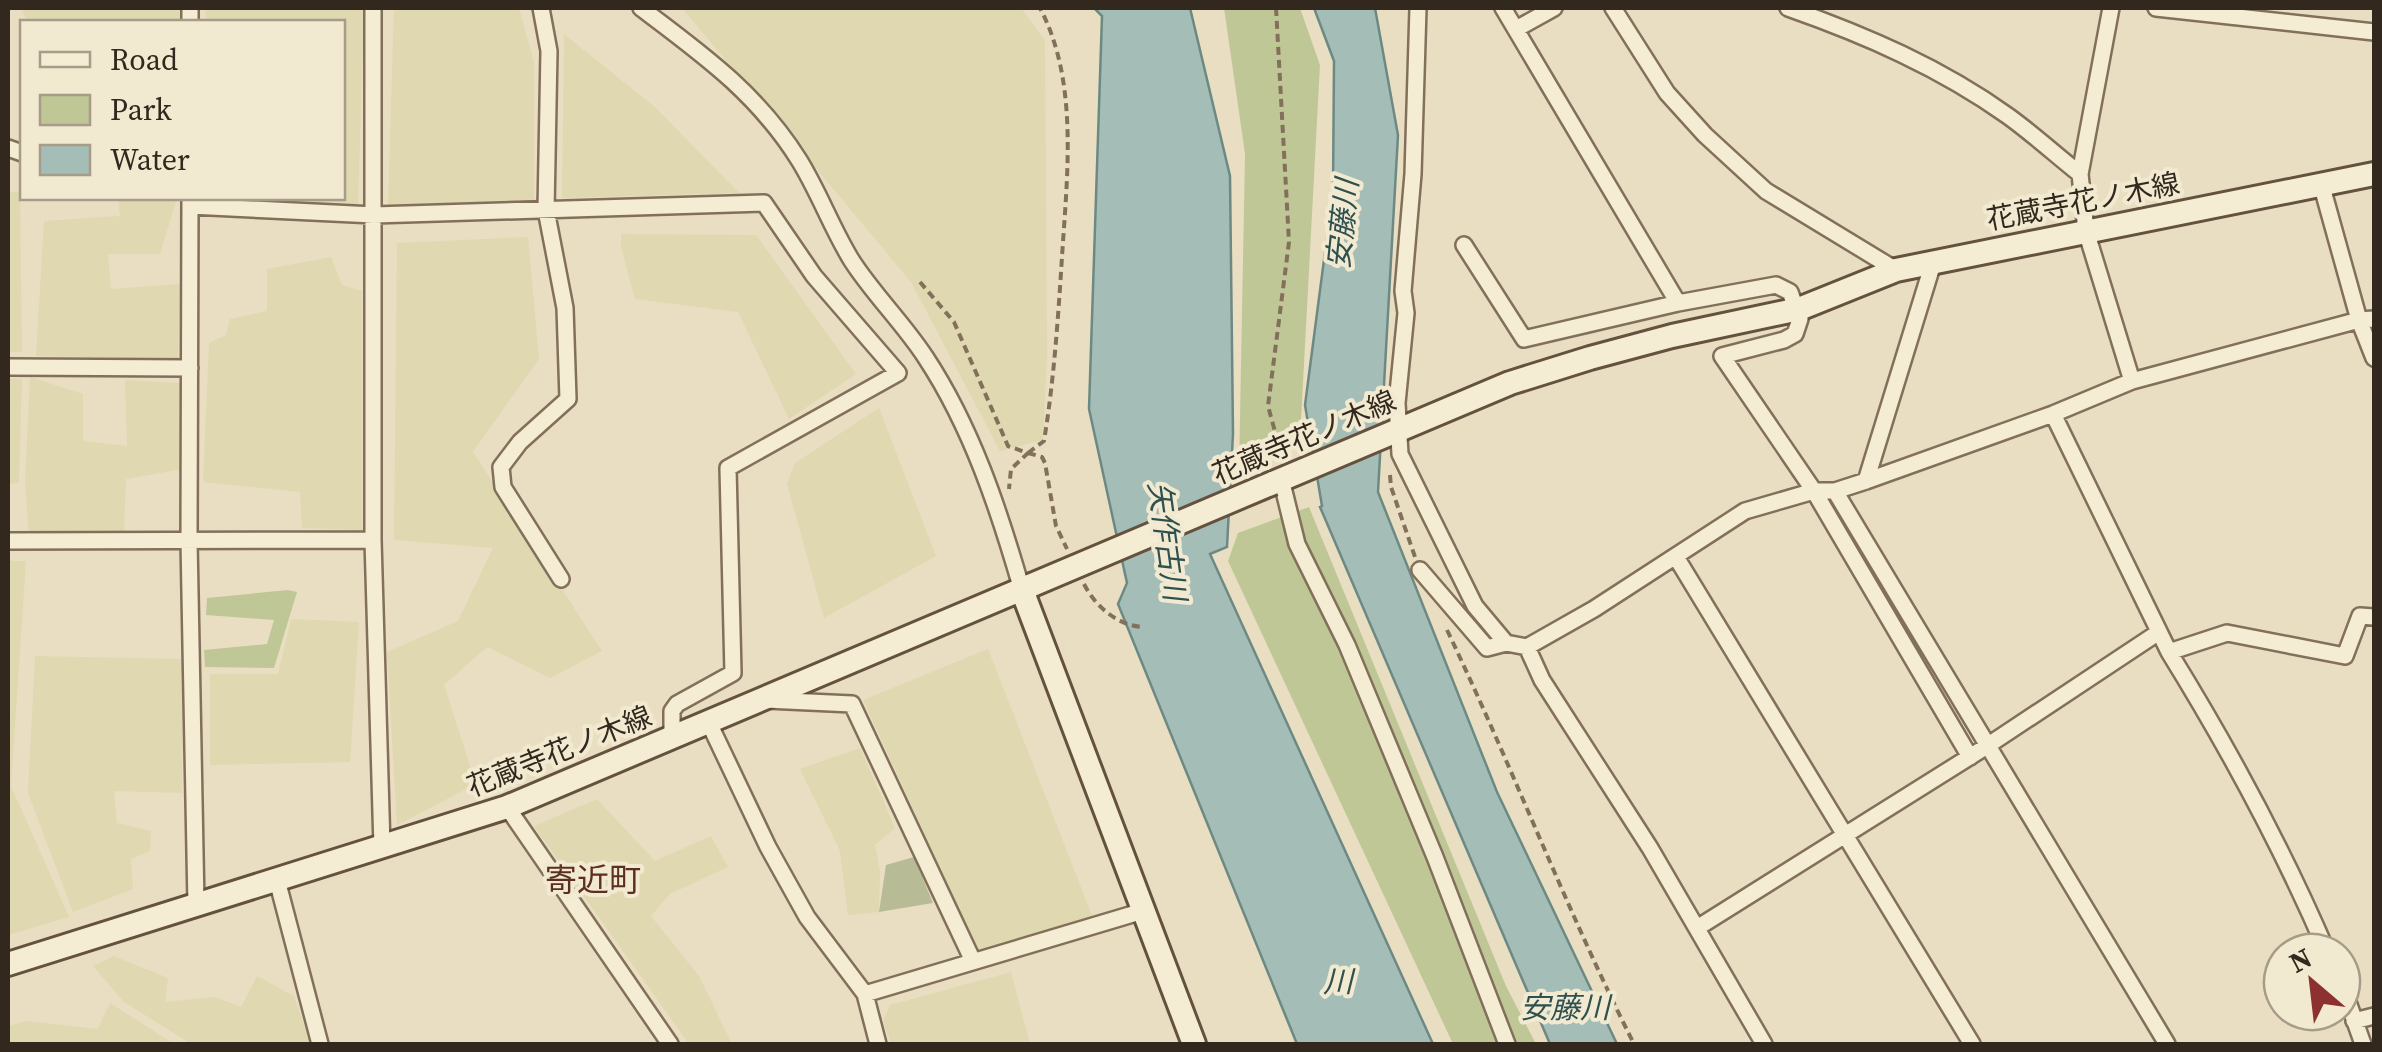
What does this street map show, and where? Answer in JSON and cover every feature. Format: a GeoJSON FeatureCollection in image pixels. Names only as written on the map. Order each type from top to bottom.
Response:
{"type":"FeatureCollection","features":[{"type":"Feature","properties":{"kind":"main road","name":"花蔵寺花ノ木線"},"geometry":{"type":"LineString","coordinates":[[8,964],[506,807],[1510,384],[1590,358],[1799,309],[1896,270],[1934,260],[2374,174]]}},
{"type":"Feature","properties":{"kind":"main road"},"geometry":{"type":"LineString","coordinates":[[1027,588],[1194,1044]]}},
{"type":"Feature","properties":{"kind":"street"},"geometry":{"type":"LineString","coordinates":[[373,8],[373,540],[382,847]]}},
{"type":"Feature","properties":{"kind":"street"},"geometry":{"type":"LineString","coordinates":[[540,8],[548,51],[546,210],[565,308],[568,399],[520,442],[500,468],[503,488],[561,579]]}},
{"type":"Feature","properties":{"kind":"street"},"geometry":{"type":"LineString","coordinates":[[641,8],[726,72],[762,108],[799,160],[850,257],[924,355],[944,389],[1027,588]]}},
{"type":"Feature","properties":{"kind":"street"},"geometry":{"type":"LineString","coordinates":[[1418,8],[1406,314],[1391,432],[1475,606],[1506,643]]}},
{"type":"Feature","properties":{"kind":"street"},"geometry":{"type":"LineString","coordinates":[[1504,8],[1678,303]]}},
{"type":"Feature","properties":{"kind":"street"},"geometry":{"type":"LineString","coordinates":[[1516,29],[1554,8]]}},
{"type":"Feature","properties":{"kind":"street"},"geometry":{"type":"LineString","coordinates":[[1613,8],[1667,93],[1705,135],[1766,190],[1896,270]]}},
{"type":"Feature","properties":{"kind":"street"},"geometry":{"type":"LineString","coordinates":[[1788,8],[1845,28],[1915,60],[2006,115],[2080,174]]}},
{"type":"Feature","properties":{"kind":"street"},"geometry":{"type":"LineString","coordinates":[[2110,8],[2080,174],[2086,231],[2132,381]]}},
{"type":"Feature","properties":{"kind":"street"},"geometry":{"type":"LineString","coordinates":[[2156,8],[2374,32]]}},
{"type":"Feature","properties":{"kind":"street"},"geometry":{"type":"LineString","coordinates":[[2322,187],[2367,319],[2374,358]]}},
{"type":"Feature","properties":{"kind":"street"},"geometry":{"type":"LineString","coordinates":[[196,905],[189,540],[190,202],[374,215],[764,203],[814,276],[898,374],[728,468],[732,673],[678,704],[672,711],[672,738]]}},
{"type":"Feature","properties":{"kind":"street"},"geometry":{"type":"LineString","coordinates":[[1464,245],[1524,339],[1776,285],[1790,292],[1799,309],[1795,334],[1722,356],[1814,492],[1970,757]]}},
{"type":"Feature","properties":{"kind":"street"},"geometry":{"type":"LineString","coordinates":[[1866,482],[1934,260]]}},
{"type":"Feature","properties":{"kind":"street"},"geometry":{"type":"LineString","coordinates":[[1420,570],[1487,648],[1506,643],[1526,647],[1745,511],[1866,482],[2054,414],[2132,381],[2367,319]]}},
{"type":"Feature","properties":{"kind":"street"},"geometry":{"type":"LineString","coordinates":[[8,367],[190,368]]}},
{"type":"Feature","properties":{"kind":"street"},"geometry":{"type":"LineString","coordinates":[[2054,414],[2169,652],[2229,749],[2319,932]]}},
{"type":"Feature","properties":{"kind":"street"},"geometry":{"type":"LineString","coordinates":[[1280,479],[1297,544],[1347,645],[1435,857],[1506,1044]]}},
{"type":"Feature","properties":{"kind":"street"},"geometry":{"type":"LineString","coordinates":[[1835,491],[2167,1044]]}},
{"type":"Feature","properties":{"kind":"street"},"geometry":{"type":"LineString","coordinates":[[8,541],[373,540]]}},
{"type":"Feature","properties":{"kind":"street"},"geometry":{"type":"LineString","coordinates":[[1676,557],[1972,1044]]}},
{"type":"Feature","properties":{"kind":"street"},"geometry":{"type":"LineString","coordinates":[[2169,652],[2227,633],[2346,656],[2360,616],[2374,617]]}},
{"type":"Feature","properties":{"kind":"street"},"geometry":{"type":"LineString","coordinates":[[1697,928],[1988,746],[2159,632]]}},
{"type":"Feature","properties":{"kind":"street"},"geometry":{"type":"LineString","coordinates":[[1526,647],[1542,680],[1650,848],[1764,1044]]}},
{"type":"Feature","properties":{"kind":"street"},"geometry":{"type":"LineString","coordinates":[[763,700],[852,704],[973,961]]}},
{"type":"Feature","properties":{"kind":"street"},"geometry":{"type":"LineString","coordinates":[[709,723],[768,847],[800,903],[864,994],[878,1043],[860,1044]]}},
{"type":"Feature","properties":{"kind":"street"},"geometry":{"type":"LineString","coordinates":[[506,807],[670,1044]]}},
{"type":"Feature","properties":{"kind":"street"},"geometry":{"type":"LineString","coordinates":[[277,880],[320,1044]]}},
{"type":"Feature","properties":{"kind":"street"},"geometry":{"type":"LineString","coordinates":[[864,994],[1143,911]]}},
{"type":"Feature","properties":{"kind":"path"},"geometry":{"type":"LineString","coordinates":[[1009,493],[1012,469],[1044,441],[1056,362],[1070,135],[1052,30],[1040,8]]}},
{"type":"Feature","properties":{"kind":"path"},"geometry":{"type":"LineString","coordinates":[[1276,8],[1289,242],[1268,406],[1280,479]]}},
{"type":"Feature","properties":{"kind":"path"},"geometry":{"type":"LineString","coordinates":[[920,282],[954,322],[1008,446],[1042,458],[1045,463],[1056,526],[1069,553]]}},
{"type":"Feature","properties":{"kind":"path"},"geometry":{"type":"LineString","coordinates":[[1389,470],[1391,487],[1420,570]]}},
{"type":"Feature","properties":{"kind":"path"},"geometry":{"type":"LineString","coordinates":[[1084,583],[1092,599],[1126,626],[1142,628]]}},
{"type":"Feature","properties":{"kind":"path"},"geometry":{"type":"LineString","coordinates":[[1440,615],[1502,745],[1604,986],[1634,1044]]}},
{"type":"Feature","properties":{"kind":"shaded area"},"geometry":{"type":"Polygon","coordinates":[[[21,8],[180,8],[180,20],[27,20],[21,8]]]}},
{"type":"Feature","properties":{"kind":"shaded area"},"geometry":{"type":"Polygon","coordinates":[[[205,8],[364,8],[358,204],[286,200],[345,200],[345,20],[207,20],[205,8]]]}},
{"type":"Feature","properties":{"kind":"shaded area"},"geometry":{"type":"Polygon","coordinates":[[[394,8],[519,8],[534,62],[534,201],[388,206],[394,8]]]}},
{"type":"Feature","properties":{"kind":"shaded area"},"geometry":{"type":"Polygon","coordinates":[[[682,8],[1021,8],[1045,40],[1047,355],[1043,440],[1000,451],[911,282],[682,8]]]}},
{"type":"Feature","properties":{"kind":"shaded area"},"geometry":{"type":"Polygon","coordinates":[[[564,34],[655,107],[739,193],[562,198],[564,34]]]}},
{"type":"Feature","properties":{"kind":"shaded area"},"geometry":{"type":"Polygon","coordinates":[[[8,192],[20,192],[22,352],[8,352],[8,192]]]}},
{"type":"Feature","properties":{"kind":"shaded area"},"geometry":{"type":"Polygon","coordinates":[[[118,200],[176,200],[160,254],[108,254],[111,289],[180,284],[178,359],[36,356],[44,221],[120,216],[118,200]]]}},
{"type":"Feature","properties":{"kind":"shaded area"},"geometry":{"type":"Polygon","coordinates":[[[621,234],[756,235],[856,374],[789,419],[738,312],[635,299],[621,234]]]}},
{"type":"Feature","properties":{"kind":"shaded area"},"geometry":{"type":"Polygon","coordinates":[[[528,237],[539,359],[473,452],[602,651],[550,678],[487,647],[444,685],[476,784],[397,825],[387,652],[458,621],[493,548],[394,540],[397,243],[528,237]]]}},
{"type":"Feature","properties":{"kind":"shaded area"},"geometry":{"type":"Polygon","coordinates":[[[331,257],[342,285],[362,291],[362,530],[302,528],[300,492],[203,482],[209,343],[226,335],[230,319],[267,311],[267,269],[331,257]]]}},
{"type":"Feature","properties":{"kind":"shaded area"},"geometry":{"type":"Polygon","coordinates":[[[30,377],[83,394],[83,441],[127,446],[125,380],[180,383],[182,469],[126,479],[124,532],[29,534],[25,482],[30,377]]]}},
{"type":"Feature","properties":{"kind":"shaded area"},"geometry":{"type":"Polygon","coordinates":[[[8,379],[22,379],[19,483],[8,484],[8,379]]]}},
{"type":"Feature","properties":{"kind":"shaded area"},"geometry":{"type":"Polygon","coordinates":[[[879,408],[936,556],[824,618],[787,484],[795,463],[879,408]]]}},
{"type":"Feature","properties":{"kind":"shaded area"},"geometry":{"type":"Polygon","coordinates":[[[8,561],[26,561],[11,786],[69,917],[8,935],[8,561]]]}},
{"type":"Feature","properties":{"kind":"shaded area"},"geometry":{"type":"Polygon","coordinates":[[[291,619],[359,622],[350,762],[210,765],[210,674],[278,674],[291,619]]]}},
{"type":"Feature","properties":{"kind":"shaded area"},"geometry":{"type":"Polygon","coordinates":[[[988,649],[1093,918],[979,952],[863,700],[988,649]]]}},
{"type":"Feature","properties":{"kind":"shaded area"},"geometry":{"type":"Polygon","coordinates":[[[35,656],[183,659],[182,793],[114,791],[117,823],[151,831],[150,851],[131,859],[133,889],[73,912],[28,793],[35,656]]]}},
{"type":"Feature","properties":{"kind":"shaded area"},"geometry":{"type":"Polygon","coordinates":[[[860,748],[895,828],[875,845],[880,872],[879,912],[848,915],[840,851],[800,769],[860,748]]]}},
{"type":"Feature","properties":{"kind":"shaded area"},"geometry":{"type":"Polygon","coordinates":[[[597,799],[655,861],[711,836],[728,867],[670,894],[651,916],[699,976],[732,1044],[689,1044],[534,826],[597,799]]]}},
{"type":"Feature","properties":{"kind":"shaded area"},"geometry":{"type":"Polygon","coordinates":[[[114,956],[168,978],[165,1002],[215,997],[241,1007],[257,976],[294,996],[311,1044],[191,1044],[124,1002],[93,966],[114,956]]]}},
{"type":"Feature","properties":{"kind":"shaded area"},"geometry":{"type":"Polygon","coordinates":[[[1011,972],[1030,1044],[891,1044],[883,1021],[890,1005],[1011,972]]]}},
{"type":"Feature","properties":{"kind":"shaded area"},"geometry":{"type":"Polygon","coordinates":[[[110,1003],[174,1044],[8,1044],[8,1026],[26,1021],[98,1029],[110,1003]]]}},
{"type":"Feature","properties":{"kind":"green space"},"geometry":{"type":"Polygon","coordinates":[[[1224,8],[1300,8],[1320,65],[1300,439],[1239,469],[1245,154],[1224,8]]]}},
{"type":"Feature","properties":{"kind":"green space"},"geometry":{"type":"Polygon","coordinates":[[[1309,507],[1506,986],[1536,1044],[1453,1044],[1228,561],[1238,533],[1309,507]]]}},
{"type":"Feature","properties":{"kind":"green space"},"geometry":{"type":"Polygon","coordinates":[[[297,592],[274,668],[205,667],[204,650],[267,644],[274,620],[206,615],[207,598],[297,592]]]}},
{"type":"Feature","properties":{"kind":"green space"},"geometry":{"type":"Polygon","coordinates":[[[914,857],[933,903],[879,912],[886,865],[914,857]]]}},
{"type":"Feature","properties":{"kind":"water"},"geometry":{"type":"Polygon","coordinates":[[[1094,8],[1190,8],[1230,176],[1233,434],[1227,547],[1210,554],[1433,1044],[1297,1044],[1118,604],[1127,583],[1089,409],[1102,16],[1094,8]]]}},
{"type":"Feature","properties":{"kind":"water","name":"安藤川"},"geometry":{"type":"Polygon","coordinates":[[[1314,8],[1375,8],[1398,135],[1378,492],[1497,792],[1617,1044],[1550,1044],[1320,507],[1305,405],[1333,191],[1334,61],[1314,8]]]}},
{"type":"Feature","properties":{"kind":"district","name":"寄近町"},"geometry":{"type":"Point","coordinates":[593,880]}},
{"type":"Feature","properties":{"kind":"water label","name":"矢作古川"},"geometry":{"type":"Point","coordinates":[1167,541]}},
{"type":"Feature","properties":{"kind":"water label","name":"川"},"geometry":{"type":"Point","coordinates":[1338,982]}}]}
